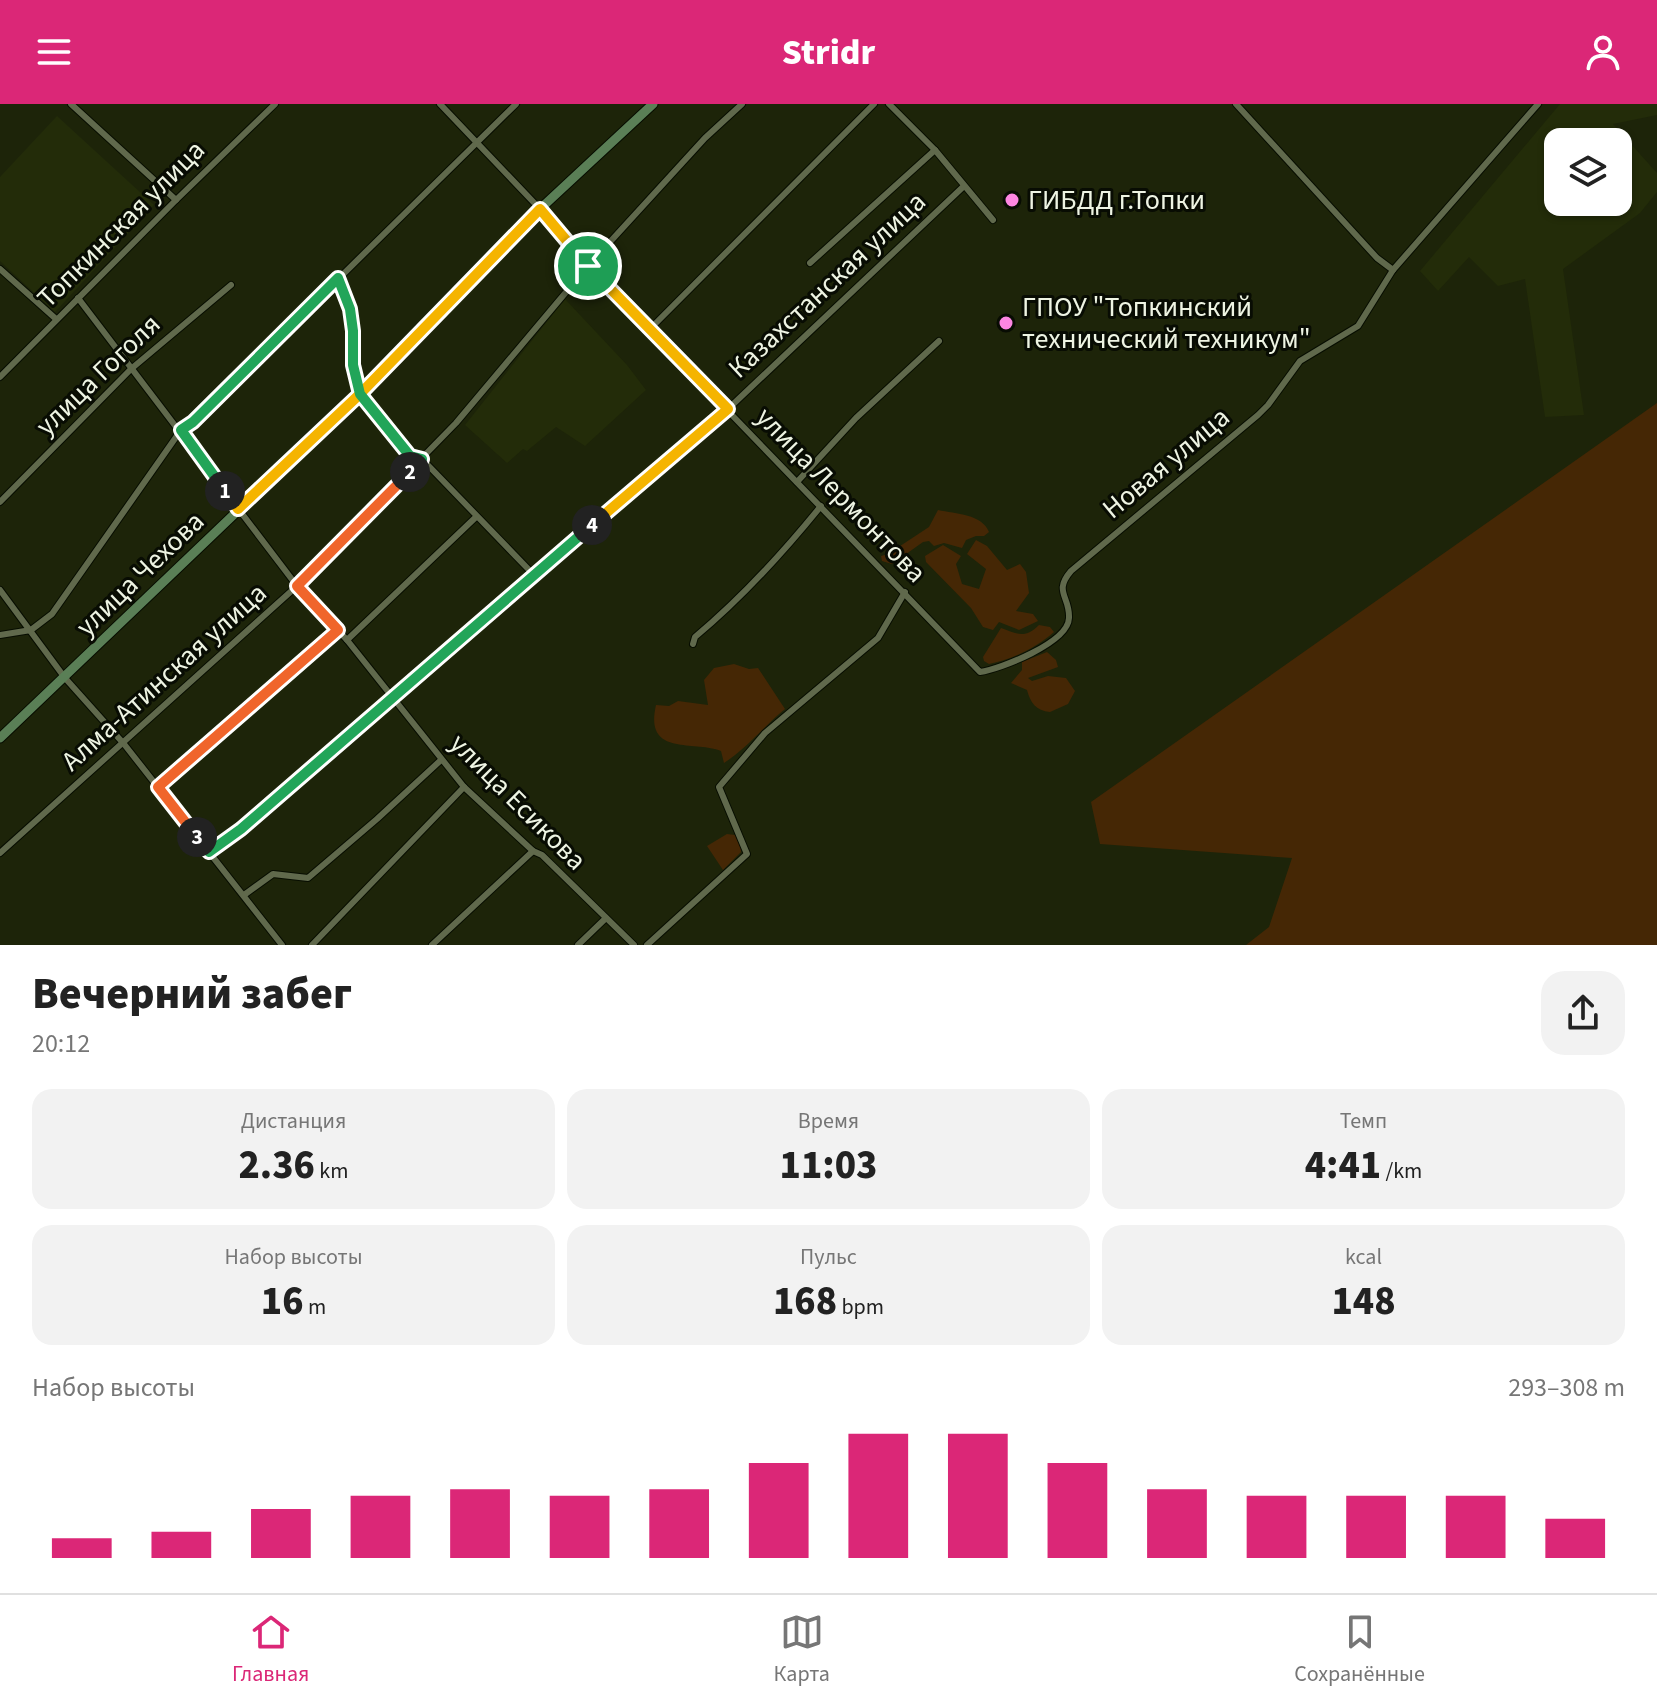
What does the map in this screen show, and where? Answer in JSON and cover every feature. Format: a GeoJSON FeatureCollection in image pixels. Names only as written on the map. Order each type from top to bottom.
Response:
{"type":"FeatureCollection","features":[{"type":"Feature","properties":{"kind":"street"},"geometry":{"type":"LineString","coordinates":[[71,104],[176,200]]}},
{"type":"Feature","properties":{"kind":"street","name":"Топкинская улица"},"geometry":{"type":"LineString","coordinates":[[0,377],[275,104]]}},
{"type":"Feature","properties":{"kind":"street","name":"улица Лермонтова"},"geometry":{"type":"LineString","coordinates":[[440,104],[540,209],[588,266],[980,672]]}},
{"type":"Feature","properties":{"kind":"street"},"geometry":{"type":"LineString","coordinates":[[0,635],[31,630],[52,614],[181,430],[193,422],[516,104]]}},
{"type":"Feature","properties":{"kind":"street","name":"улица Чехова"},"geometry":{"type":"LineString","coordinates":[[0,738],[360,394],[540,209],[653,104]]}},
{"type":"Feature","properties":{"kind":"street","name":"Алма-Атинская улица"},"geometry":{"type":"LineString","coordinates":[[0,853],[297,586],[456,423],[588,266],[705,138],[742,104]]}},
{"type":"Feature","properties":{"kind":"street"},"geometry":{"type":"LineString","coordinates":[[650,329],[874,104]]}},
{"type":"Feature","properties":{"kind":"street"},"geometry":{"type":"LineString","coordinates":[[889,104],[935,150],[993,220]]}},
{"type":"Feature","properties":{"kind":"street"},"geometry":{"type":"LineString","coordinates":[[1236,104],[1377,258],[1393,270],[1538,104]]}},
{"type":"Feature","properties":{"kind":"street"},"geometry":{"type":"LineString","coordinates":[[810,263],[935,150]]}},
{"type":"Feature","properties":{"kind":"street","name":"Казахстанская улица"},"geometry":{"type":"LineString","coordinates":[[209,852],[241,829],[533,574],[728,409],[964,186]]}},
{"type":"Feature","properties":{"kind":"street"},"geometry":{"type":"LineString","coordinates":[[0,269],[56,319]]}},
{"type":"Feature","properties":{"kind":"street","name":"Новая улица"},"geometry":{"type":"LineString","coordinates":[[980,672],[1002,668],[1049,643],[1064,631],[1069,617],[1062,581],[1071,571],[1258,415],[1300,361],[1358,326],[1393,270]]}},
{"type":"Feature","properties":{"kind":"street"},"geometry":{"type":"LineString","coordinates":[[338,278],[350,309],[353,365],[360,394],[410,456],[422,459],[533,574]]}},
{"type":"Feature","properties":{"kind":"street","name":"улица Гоголя"},"geometry":{"type":"LineString","coordinates":[[0,502],[131,369],[231,285]]}},
{"type":"Feature","properties":{"kind":"street","name":"улица Есикова"},"geometry":{"type":"LineString","coordinates":[[78,298],[297,586],[347,640],[464,787],[533,851],[542,855],[634,945]]}},
{"type":"Feature","properties":{"kind":"street"},"geometry":{"type":"LineString","coordinates":[[797,482],[856,418],[939,341]]}},
{"type":"Feature","properties":{"kind":"street"},"geometry":{"type":"LineString","coordinates":[[693,644],[695,637],[735,604],[821,506]]}},
{"type":"Feature","properties":{"kind":"street"},"geometry":{"type":"LineString","coordinates":[[347,640],[476,517]]}},
{"type":"Feature","properties":{"kind":"street"},"geometry":{"type":"LineString","coordinates":[[0,590],[65,678],[124,744],[282,945]]}},
{"type":"Feature","properties":{"kind":"street"},"geometry":{"type":"LineString","coordinates":[[647,945],[747,854],[719,787],[765,733],[878,638],[905,592]]}},
{"type":"Feature","properties":{"kind":"street"},"geometry":{"type":"LineString","coordinates":[[158,787],[338,630]]}},
{"type":"Feature","properties":{"kind":"street"},"geometry":{"type":"LineString","coordinates":[[244,895],[273,874],[308,878],[441,760]]}},
{"type":"Feature","properties":{"kind":"street"},"geometry":{"type":"LineString","coordinates":[[312,945],[464,787]]}},
{"type":"Feature","properties":{"kind":"street"},"geometry":{"type":"LineString","coordinates":[[432,945],[533,851]]}},
{"type":"Feature","properties":{"kind":"street"},"geometry":{"type":"LineString","coordinates":[[578,945],[606,918]]}},
{"type":"Feature","properties":{"kind":"shaded area"},"geometry":{"type":"Polygon","coordinates":[[[1560,104],[1657,104],[1657,115],[1613,124],[1617,128],[1544,128],[1544,216],[1632,216],[1632,145],[1657,173],[1657,192],[1640,213],[1563,269],[1584,415],[1545,417],[1525,279],[1498,286],[1469,257],[1438,291],[1420,271],[1560,104]]]}},
{"type":"Feature","properties":{"kind":"shaded area"},"geometry":{"type":"Polygon","coordinates":[[[57,116],[154,205],[55,312],[0,261],[0,177],[57,116]]]}},
{"type":"Feature","properties":{"kind":"shaded area"},"geometry":{"type":"Polygon","coordinates":[[[565,299],[627,365],[646,390],[585,446],[556,427],[507,463],[465,425],[565,299]]]}},
{"type":"Feature","properties":{"kind":"shaded area"},"geometry":{"type":"Polygon","coordinates":[[[1657,403],[1657,945],[1246,945],[1269,927],[1292,858],[1100,844],[1091,802],[1657,403]]]}},
{"type":"Feature","properties":{"kind":"shaded area"},"geometry":{"type":"Polygon","coordinates":[[[938,510],[975,518],[989,532],[966,540],[962,548],[944,543],[934,546],[929,541],[892,564],[882,561],[881,556],[929,527],[938,510]]]}},
{"type":"Feature","properties":{"kind":"shaded area"},"geometry":{"type":"Polygon","coordinates":[[[976,540],[987,546],[1007,570],[1020,564],[1026,572],[1029,593],[1016,611],[1033,614],[1038,621],[1019,630],[999,622],[993,630],[983,627],[971,608],[926,562],[925,556],[943,545],[961,556],[956,564],[962,584],[979,589],[986,569],[967,554],[976,540]]]}},
{"type":"Feature","properties":{"kind":"shaded area"},"geometry":{"type":"Polygon","coordinates":[[[1039,625],[1050,627],[1054,632],[1015,656],[989,664],[984,661],[983,657],[1001,628],[1025,634],[1039,625]]]}},
{"type":"Feature","properties":{"kind":"shaded area"},"geometry":{"type":"Polygon","coordinates":[[[1047,652],[1056,660],[1058,667],[1028,678],[1032,681],[1048,676],[1066,678],[1075,691],[1068,704],[1050,712],[1037,708],[1027,690],[1011,683],[1022,670],[1022,662],[1047,652]]]}},
{"type":"Feature","properties":{"kind":"shaded area"},"geometry":{"type":"Polygon","coordinates":[[[734,664],[749,669],[758,668],[785,709],[740,751],[724,763],[721,751],[674,743],[664,740],[657,733],[654,721],[656,705],[669,706],[678,701],[708,705],[704,680],[714,668],[734,664]]]}},
{"type":"Feature","properties":{"kind":"shaded area"},"geometry":{"type":"Polygon","coordinates":[[[727,834],[735,835],[741,852],[723,870],[707,846],[727,834]]]}},
{"type":"Feature","properties":{"kind":"place","name":"ГИБДД г.Топки"},"geometry":{"type":"Point","coordinates":[1012,200]}},
{"type":"Feature","properties":{"kind":"place","name":"ГПОУ \"Топкинский технический техникум\""},"geometry":{"type":"Point","coordinates":[1006,323]}},
{"type":"Feature","properties":{"kind":"route"},"geometry":{"type":"LineString","coordinates":[[588,266],[540,209],[360,394],[238,509],[181,430],[193,422],[338,278],[350,309],[353,365],[360,394],[410,456],[422,459],[297,586],[338,630],[158,787],[209,852],[241,829],[533,574],[728,409],[588,266]]}}]}
